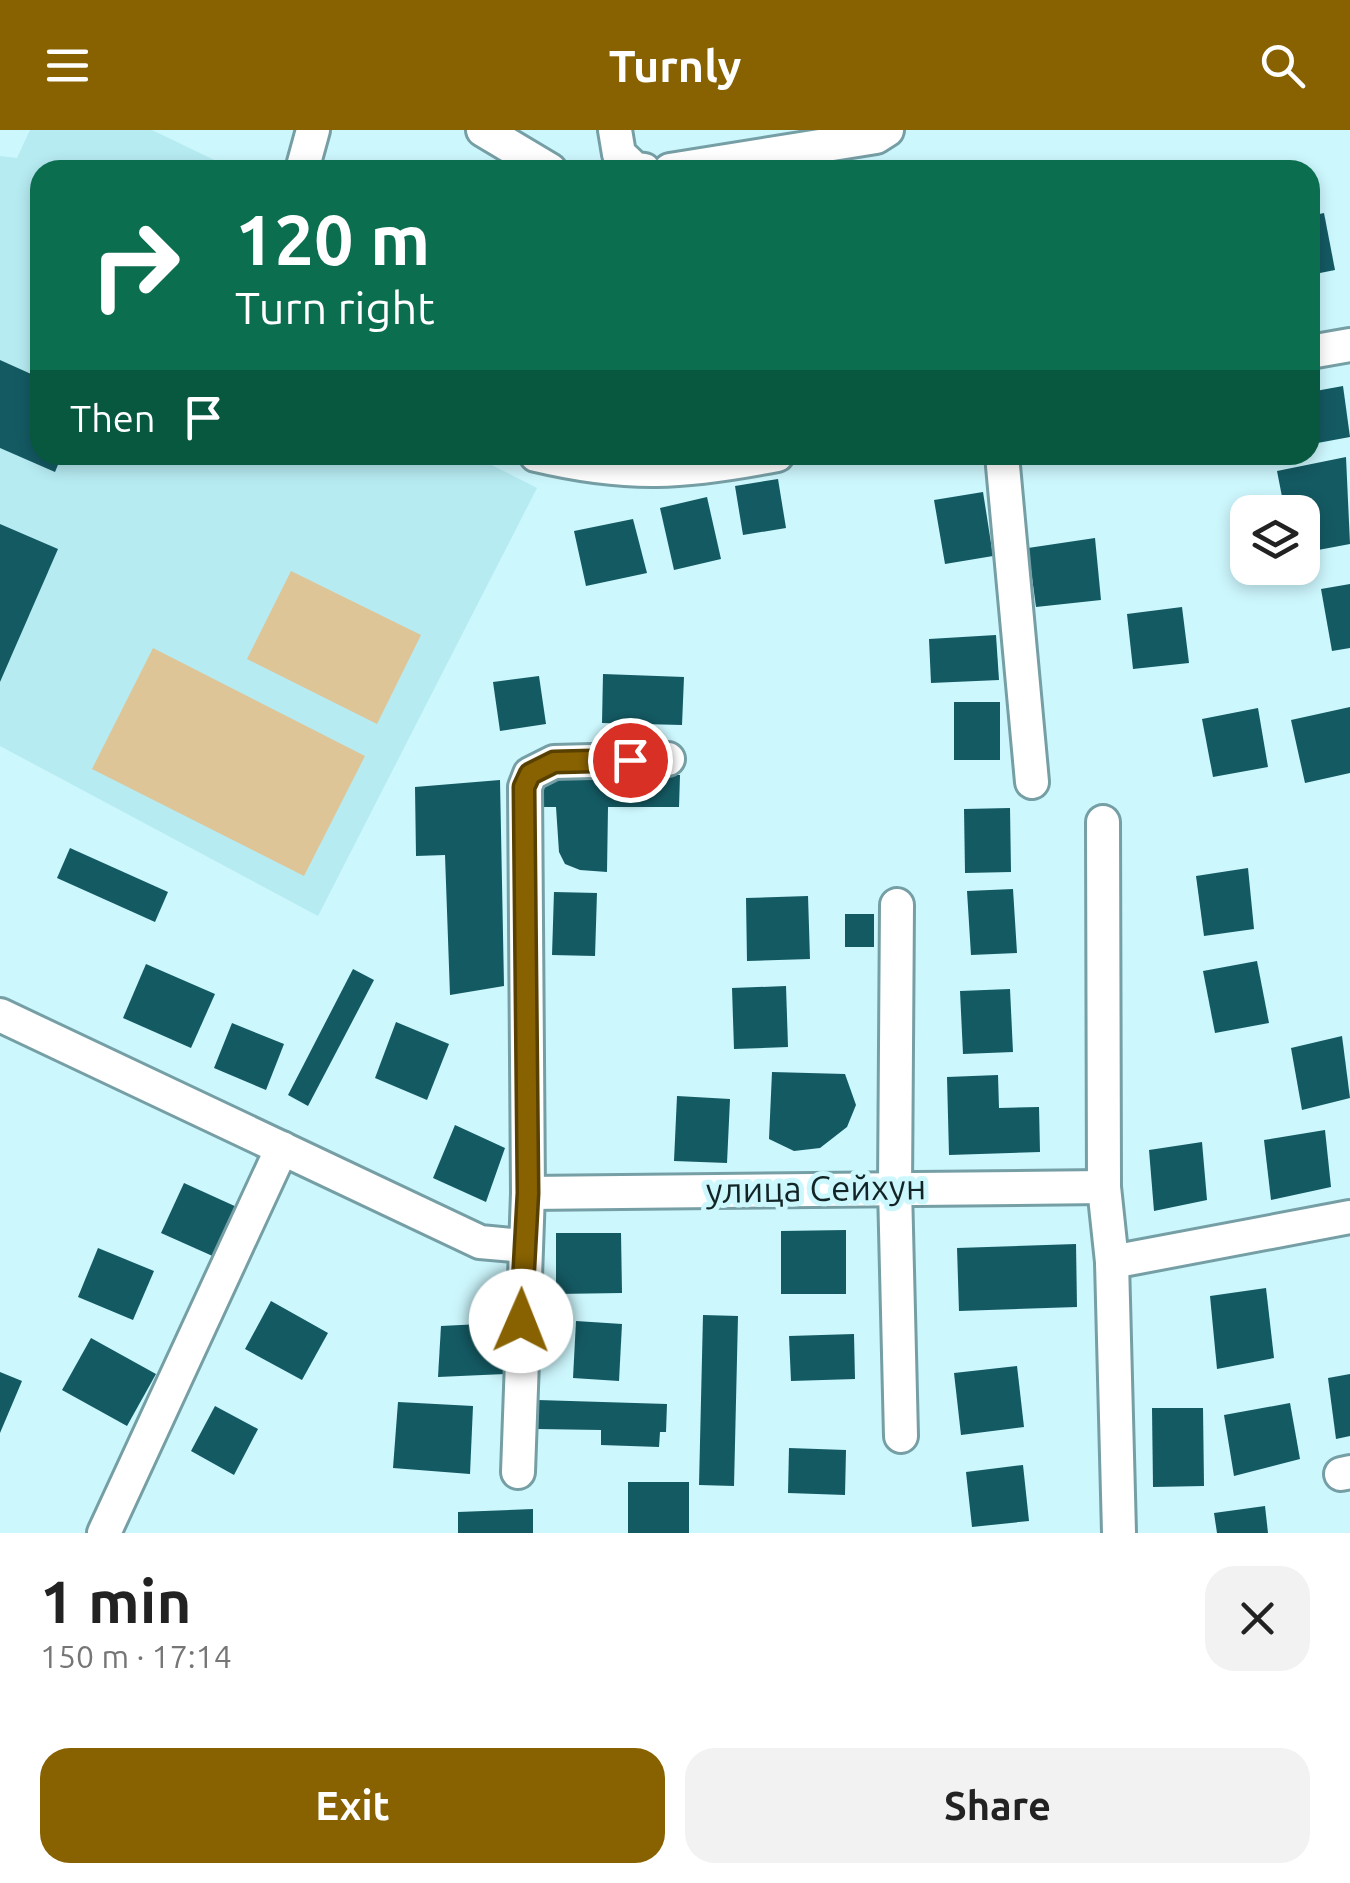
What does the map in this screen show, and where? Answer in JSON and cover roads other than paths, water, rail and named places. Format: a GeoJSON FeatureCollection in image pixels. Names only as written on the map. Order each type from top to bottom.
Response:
{"type":"FeatureCollection","features":[{"type":"Feature","properties":{"kind":"street"},"geometry":{"type":"LineString","coordinates":[[305,160],[313,130]]}},
{"type":"Feature","properties":{"kind":"street"},"geometry":{"type":"LineString","coordinates":[[483,130],[533,160]]}},
{"type":"Feature","properties":{"kind":"street"},"geometry":{"type":"LineString","coordinates":[[615,130],[619,154],[625,160]]}},
{"type":"Feature","properties":{"kind":"street"},"geometry":{"type":"LineString","coordinates":[[734,160],[876,138],[887,130]]}},
{"type":"Feature","properties":{"kind":"street"},"geometry":{"type":"LineString","coordinates":[[1320,350],[1350,345]]}},
{"type":"Feature","properties":{"kind":"street"},"geometry":{"type":"LineString","coordinates":[[588,465],[624,472],[669,473],[717,465]]}},
{"type":"Feature","properties":{"kind":"street"},"geometry":{"type":"LineString","coordinates":[[1003,465],[1032,782]]}},
{"type":"Feature","properties":{"kind":"street"},"geometry":{"type":"LineString","coordinates":[[518,1472],[523,1246],[528,1193],[524,787],[530,774],[554,762],[668,759]]}},
{"type":"Feature","properties":{"kind":"street"},"geometry":{"type":"LineString","coordinates":[[1103,822],[1104,1187],[1112,1262],[1119,1533]]}},
{"type":"Feature","properties":{"kind":"street"},"geometry":{"type":"LineString","coordinates":[[897,904],[896,1188],[901,1436]]}},
{"type":"Feature","properties":{"kind":"street"},"geometry":{"type":"LineString","coordinates":[[0,1014],[480,1242],[523,1246]]}},
{"type":"Feature","properties":{"kind":"street"},"geometry":{"type":"LineString","coordinates":[[104,1533],[282,1148]]}},
{"type":"Feature","properties":{"kind":"street","name":"улица Сейхун"},"geometry":{"type":"LineString","coordinates":[[528,1193],[1104,1187]]}},
{"type":"Feature","properties":{"kind":"street"},"geometry":{"type":"LineString","coordinates":[[1112,1262],[1350,1217]]}}]}
